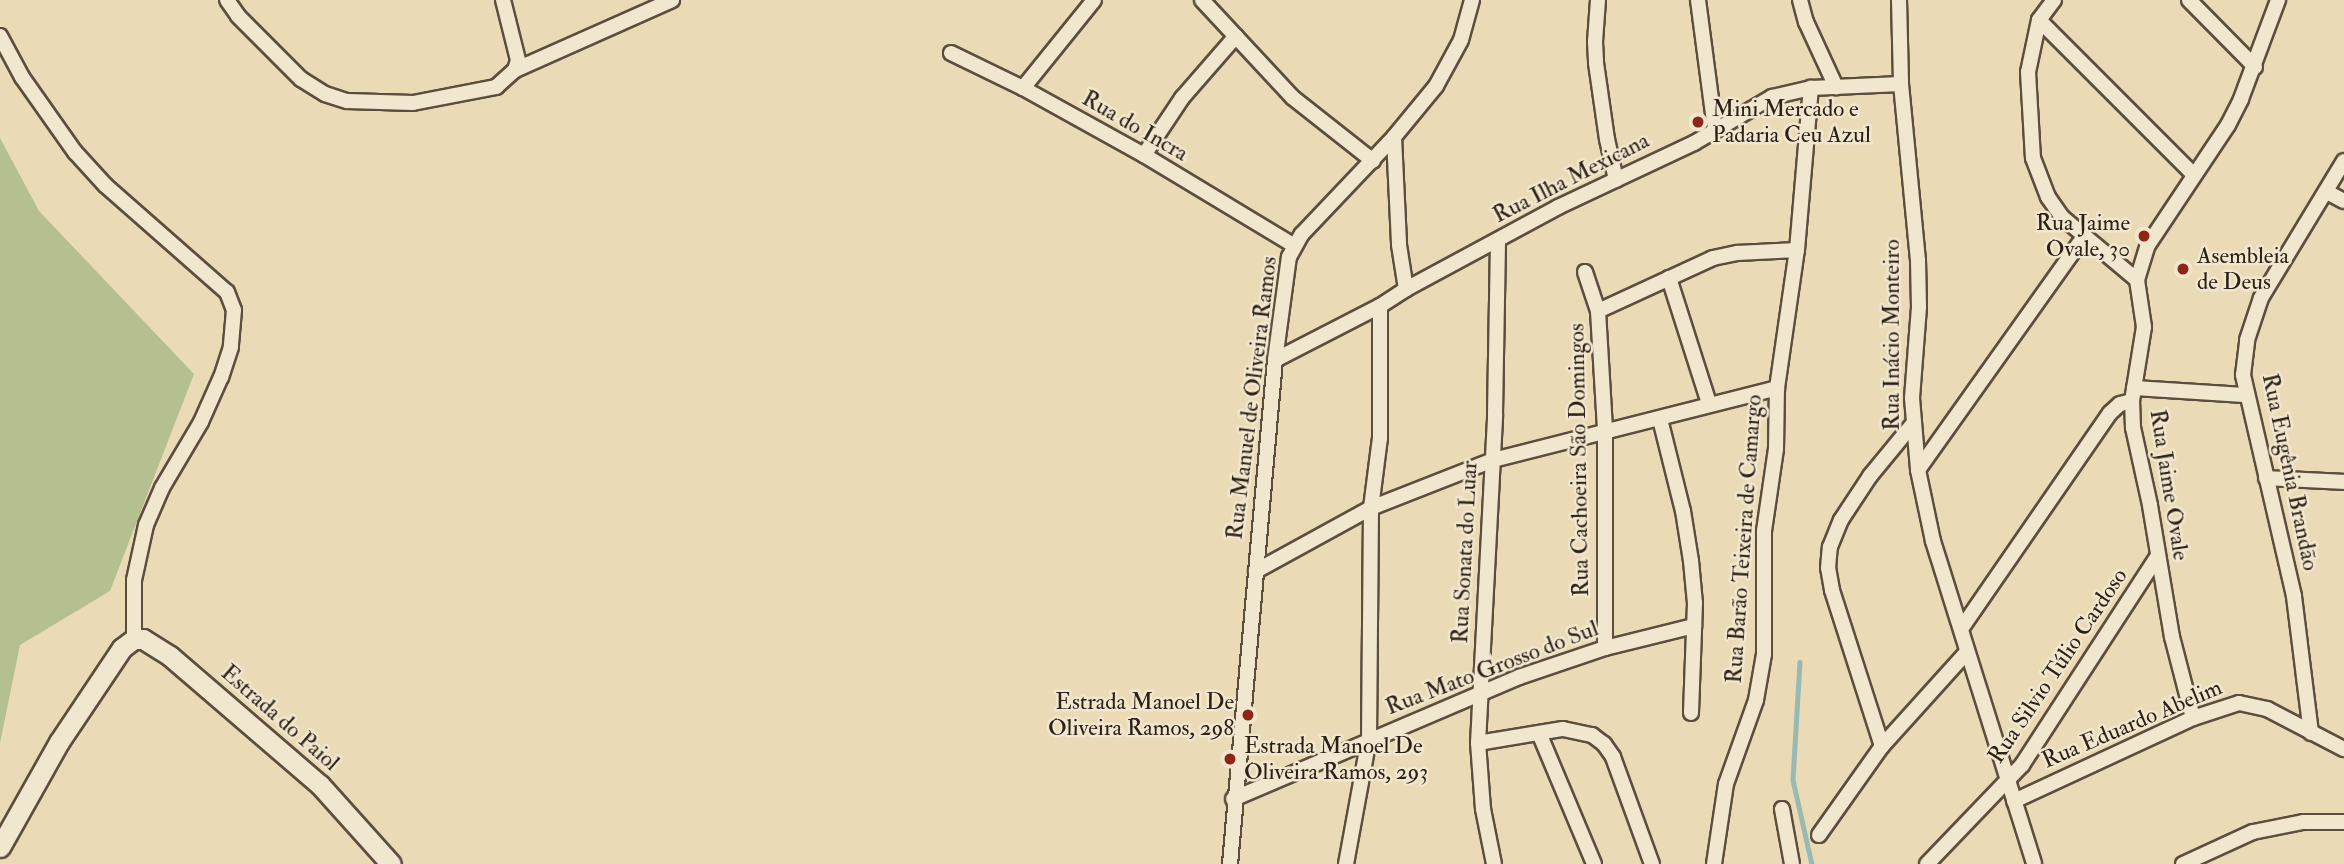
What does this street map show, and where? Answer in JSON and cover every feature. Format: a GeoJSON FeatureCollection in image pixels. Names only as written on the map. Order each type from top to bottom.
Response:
{"type":"FeatureCollection","features":[{"type":"Feature","properties":{"kind":"street"},"geometry":{"type":"LineString","coordinates":[[227,0],[237,16],[301,79],[325,94],[347,100],[413,103],[442,100],[496,87],[515,70],[672,0]]}},
{"type":"Feature","properties":{"kind":"street"},"geometry":{"type":"LineString","coordinates":[[503,0],[518,60],[515,70]]}},
{"type":"Feature","properties":{"kind":"street"},"geometry":{"type":"LineString","coordinates":[[1023,88],[1094,0]]}},
{"type":"Feature","properties":{"kind":"street"},"geometry":{"type":"LineString","coordinates":[[1202,0],[1292,97],[1373,161]]}},
{"type":"Feature","properties":{"kind":"street","name":"Rua Manuel de Oliveira Ramos"},"geometry":{"type":"LineString","coordinates":[[1230,864],[1233,799],[1285,272],[1293,245],[1373,161],[1436,86],[1461,40],[1472,0]]}},
{"type":"Feature","properties":{"kind":"street"},"geometry":{"type":"LineString","coordinates":[[1598,0],[1597,63],[1606,139],[1616,180]]}},
{"type":"Feature","properties":{"kind":"street"},"geometry":{"type":"LineString","coordinates":[[1698,0],[1715,130]]}},
{"type":"Feature","properties":{"kind":"street"},"geometry":{"type":"LineString","coordinates":[[1800,0],[1806,22],[1836,87]]}},
{"type":"Feature","properties":{"kind":"street","name":"Rua Inácio Monteiro"},"geometry":{"type":"LineString","coordinates":[[1899,0],[1901,84],[1919,260],[1912,425],[1918,470],[1933,541],[2034,864]]}},
{"type":"Feature","properties":{"kind":"street"},"geometry":{"type":"LineString","coordinates":[[2054,0],[2039,20],[2028,72],[2028,110],[2033,158],[2048,197],[2083,238],[2137,280]]}},
{"type":"Feature","properties":{"kind":"street"},"geometry":{"type":"LineString","coordinates":[[2189,0],[2255,67]]}},
{"type":"Feature","properties":{"kind":"street","name":"Rua Jaime Ovale"},"geometry":{"type":"LineString","coordinates":[[2193,718],[2172,637],[2133,428],[2133,395],[2144,327],[2137,280],[2148,245],[2228,124],[2255,67],[2278,0]]}},
{"type":"Feature","properties":{"kind":"street"},"geometry":{"type":"LineString","coordinates":[[2039,20],[2194,175]]}},
{"type":"Feature","properties":{"kind":"street"},"geometry":{"type":"LineString","coordinates":[[0,36],[22,77],[75,152],[105,185],[227,292],[234,310],[231,347],[221,377],[201,422],[162,488],[146,525],[134,580],[128,643],[59,741],[0,847]]}},
{"type":"Feature","properties":{"kind":"street"},"geometry":{"type":"LineString","coordinates":[[1144,155],[1182,97],[1236,36]]}},
{"type":"Feature","properties":{"kind":"street","name":"Rua do Incra"},"geometry":{"type":"LineString","coordinates":[[951,53],[1023,88],[1144,155],[1293,245]]}},
{"type":"Feature","properties":{"kind":"street","name":"Rua Ilha Mexicana"},"geometry":{"type":"LineString","coordinates":[[1275,360],[1380,306],[1406,289],[1558,207],[1694,143],[1764,101],[1811,88],[1901,84]]}},
{"type":"Feature","properties":{"kind":"street","name":"Rua Barão Teixeira de Camargo"},"geometry":{"type":"LineString","coordinates":[[1714,864],[1726,784],[1756,700],[1764,654],[1764,531],[1776,449],[1777,388],[1797,250],[1811,88]]}},
{"type":"Feature","properties":{"kind":"street"},"geometry":{"type":"LineString","coordinates":[[1394,137],[1399,245],[1406,289]]}},
{"type":"Feature","properties":{"kind":"street","name":"Rua Eugênia Brandão"},"geometry":{"type":"LineString","coordinates":[[2311,733],[2294,596],[2245,395],[2244,358],[2253,315],[2344,161]]}},
{"type":"Feature","properties":{"kind":"street"},"geometry":{"type":"LineString","coordinates":[[2327,192],[2344,201]]}},
{"type":"Feature","properties":{"kind":"street"},"geometry":{"type":"LineString","coordinates":[[1918,470],[2083,238]]}},
{"type":"Feature","properties":{"kind":"street","name":"Rua Sonata do Luar"},"geometry":{"type":"LineString","coordinates":[[1494,864],[1483,809],[1478,743],[1493,460],[1498,241]]}},
{"type":"Feature","properties":{"kind":"street"},"geometry":{"type":"LineString","coordinates":[[1598,311],[1724,255],[1797,250]]}},
{"type":"Feature","properties":{"kind":"street","name":"Rua Cachoeira São Domingos"},"geometry":{"type":"LineString","coordinates":[[1585,272],[1598,311],[1605,430],[1605,648]]}},
{"type":"Feature","properties":{"kind":"street"},"geometry":{"type":"LineString","coordinates":[[1669,278],[1709,403]]}},
{"type":"Feature","properties":{"kind":"street"},"geometry":{"type":"LineString","coordinates":[[1346,864],[1369,739],[1371,508],[1380,427],[1380,306]]}},
{"type":"Feature","properties":{"kind":"street"},"geometry":{"type":"LineString","coordinates":[[1256,571],[1371,508],[1493,460],[1605,430],[1660,419],[1709,403],[1777,388]]}},
{"type":"Feature","properties":{"kind":"street"},"geometry":{"type":"LineString","coordinates":[[1961,629],[2110,413],[2120,404],[2133,395],[2245,395]]}},
{"type":"Feature","properties":{"kind":"street"},"geometry":{"type":"LineString","coordinates":[[1660,419],[1688,539],[1695,603],[1691,713]]}},
{"type":"Feature","properties":{"kind":"street"},"geometry":{"type":"LineString","coordinates":[[1882,746],[1832,590],[1828,568],[1830,547],[1841,520],[1870,476],[1912,425]]}},
{"type":"Feature","properties":{"kind":"street"},"geometry":{"type":"LineString","coordinates":[[2266,478],[2344,482]]}},
{"type":"Feature","properties":{"kind":"street","name":"Rua Silvio Túlio Cardoso"},"geometry":{"type":"LineString","coordinates":[[1927,864],[2007,783],[2032,751],[2157,557]]}},
{"type":"Feature","properties":{"kind":"street","name":"Rua Mato Grosso do Sul"},"geometry":{"type":"LineString","coordinates":[[1233,799],[1479,692],[1605,648],[1694,626]]}},
{"type":"Feature","properties":{"kind":"street","name":"Estrada do Paiol"},"geometry":{"type":"LineString","coordinates":[[128,643],[153,642],[170,656],[300,768],[360,827],[391,864]]}},
{"type":"Feature","properties":{"kind":"street"},"geometry":{"type":"LineString","coordinates":[[1819,835],[1882,746],[1966,653]]}},
{"type":"Feature","properties":{"kind":"street","name":"Rua Eduardo Abelim"},"geometry":{"type":"LineString","coordinates":[[2014,801],[2193,718],[2239,703],[2250,703],[2344,749]]}},
{"type":"Feature","properties":{"kind":"street"},"geometry":{"type":"LineString","coordinates":[[1478,743],[1539,733],[1580,731],[1604,744],[1626,788],[1652,864]]}},
{"type":"Feature","properties":{"kind":"street"},"geometry":{"type":"LineString","coordinates":[[1539,733],[1594,864]]}},
{"type":"Feature","properties":{"kind":"street"},"geometry":{"type":"LineString","coordinates":[[1782,809],[1792,864]]}},
{"type":"Feature","properties":{"kind":"street"},"geometry":{"type":"LineString","coordinates":[[2183,864],[2253,832],[2303,822],[2344,822]]}},
{"type":"Feature","properties":{"kind":"green space"},"geometry":{"type":"Polygon","coordinates":[[[0,138],[39,211],[194,374],[110,591],[20,645],[0,743],[0,138]]]}},
{"type":"Feature","properties":{"kind":"waterway"},"geometry":{"type":"LineString","coordinates":[[1800,662],[1793,780],[1812,864]]}},
{"type":"Feature","properties":{"kind":"place","name":"Mini Mercado e Padaria Ceu Azul"},"geometry":{"type":"Point","coordinates":[1698,122]}},
{"type":"Feature","properties":{"kind":"place","name":"Rua Jaime Ovale, 30"},"geometry":{"type":"Point","coordinates":[2144,236]}},
{"type":"Feature","properties":{"kind":"place","name":"Asembleia de Deus"},"geometry":{"type":"Point","coordinates":[2183,269]}},
{"type":"Feature","properties":{"kind":"place","name":"Estrada Manoel De Oliveira Ramos, 298"},"geometry":{"type":"Point","coordinates":[1248,715]}},
{"type":"Feature","properties":{"kind":"place","name":"Estrada Manoel De Oliveira Ramos, 293"},"geometry":{"type":"Point","coordinates":[1230,759]}}]}
